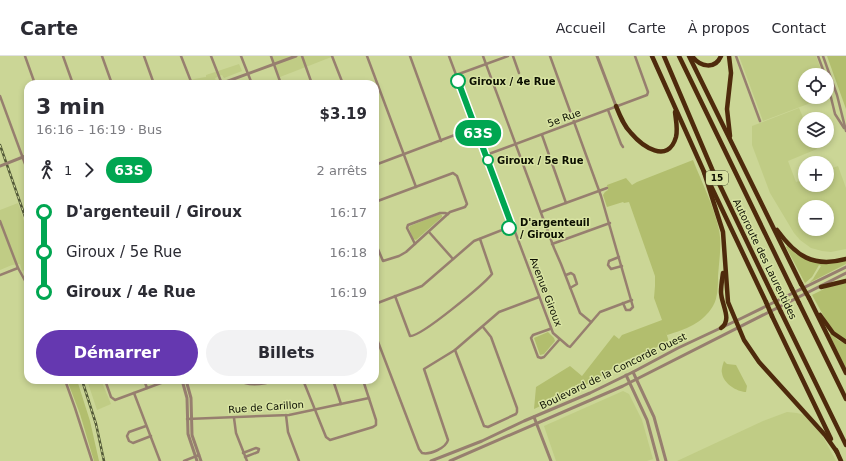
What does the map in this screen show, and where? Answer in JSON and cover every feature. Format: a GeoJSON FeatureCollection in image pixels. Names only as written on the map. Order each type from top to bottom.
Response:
{"type":"FeatureCollection","features":[{"type":"Feature","properties":{"kind":"highway"},"geometry":{"type":"LineString","coordinates":[[652,56],[704,172],[841,461]]}},
{"type":"Feature","properties":{"kind":"highway","name":"Autoroute des Laurentides"},"geometry":{"type":"LineString","coordinates":[[664,56],[712,169],[846,445]]}},
{"type":"Feature","properties":{"kind":"highway","name":"Autoroute des Laurentides"},"geometry":{"type":"LineString","coordinates":[[679,56],[846,399]]}},
{"type":"Feature","properties":{"kind":"highway"},"geometry":{"type":"LineString","coordinates":[[689,56],[846,374]]}},
{"type":"Feature","properties":{"kind":"highway"},"geometry":{"type":"LineString","coordinates":[[692,56],[700,63],[709,66],[716,63],[721,56]]}},
{"type":"Feature","properties":{"kind":"highway"},"geometry":{"type":"LineString","coordinates":[[729,56],[731,73],[727,112],[730,140]]}},
{"type":"Feature","properties":{"kind":"highway"},"geometry":{"type":"LineString","coordinates":[[616,106],[625,125],[633,136],[647,148],[658,152],[667,149],[675,140],[677,128],[674,107]]}},
{"type":"Feature","properties":{"kind":"highway"},"geometry":{"type":"LineString","coordinates":[[704,172],[722,228],[725,246],[727,300],[748,347],[756,358],[825,435],[837,452]]}},
{"type":"Feature","properties":{"kind":"highway"},"geometry":{"type":"LineString","coordinates":[[768,217],[788,245],[804,257],[824,262],[846,259]]}},
{"type":"Feature","properties":{"kind":"highway"},"geometry":{"type":"LineString","coordinates":[[721,328],[725,325],[727,319],[721,292],[725,264]]}},
{"type":"Feature","properties":{"kind":"highway"},"geometry":{"type":"LineString","coordinates":[[821,287],[846,282]]}},
{"type":"Feature","properties":{"kind":"highway"},"geometry":{"type":"LineString","coordinates":[[809,298],[831,331],[837,337],[846,342]]}},
{"type":"Feature","properties":{"kind":"street"},"geometry":{"type":"LineString","coordinates":[[25,56],[34,80]]}},
{"type":"Feature","properties":{"kind":"street"},"geometry":{"type":"LineString","coordinates":[[62,56],[71,80]]}},
{"type":"Feature","properties":{"kind":"street"},"geometry":{"type":"LineString","coordinates":[[102,56],[111,80]]}},
{"type":"Feature","properties":{"kind":"street"},"geometry":{"type":"LineString","coordinates":[[144,56],[153,80]]}},
{"type":"Feature","properties":{"kind":"street"},"geometry":{"type":"LineString","coordinates":[[181,56],[190,80]]}},
{"type":"Feature","properties":{"kind":"street"},"geometry":{"type":"LineString","coordinates":[[211,56],[220,80]]}},
{"type":"Feature","properties":{"kind":"street"},"geometry":{"type":"LineString","coordinates":[[241,56],[250,80]]}},
{"type":"Feature","properties":{"kind":"street"},"geometry":{"type":"LineString","coordinates":[[271,56],[280,80]]}},
{"type":"Feature","properties":{"kind":"street"},"geometry":{"type":"LineString","coordinates":[[232,80],[296,56]]}},
{"type":"Feature","properties":{"kind":"street"},"geometry":{"type":"LineString","coordinates":[[302,56],[311,80]]}},
{"type":"Feature","properties":{"kind":"street"},"geometry":{"type":"LineString","coordinates":[[332,56],[341,80]]}},
{"type":"Feature","properties":{"kind":"street"},"geometry":{"type":"LineString","coordinates":[[367,56],[376,80]]}},
{"type":"Feature","properties":{"kind":"street"},"geometry":{"type":"LineString","coordinates":[[410,56],[441,141]]}},
{"type":"Feature","properties":{"kind":"street","name":"Avenue Giroux"},"geometry":{"type":"LineString","coordinates":[[449,56],[550,329],[559,340],[570,347],[591,322]]}},
{"type":"Feature","properties":{"kind":"street"},"geometry":{"type":"LineString","coordinates":[[483,56],[552,244],[566,275],[580,313],[591,322],[600,312],[632,300]]}},
{"type":"Feature","properties":{"kind":"street"},"geometry":{"type":"LineString","coordinates":[[456,76],[508,56]]}},
{"type":"Feature","properties":{"kind":"street"},"geometry":{"type":"LineString","coordinates":[[513,56],[519,72]]}},
{"type":"Feature","properties":{"kind":"street"},"geometry":{"type":"LineString","coordinates":[[550,56],[600,191],[633,306],[631,309],[626,310],[623,303]]}},
{"type":"Feature","properties":{"kind":"street"},"geometry":{"type":"LineString","coordinates":[[597,56],[616,106]]}},
{"type":"Feature","properties":{"kind":"street","name":"5e Rue"},"geometry":{"type":"LineString","coordinates":[[486,156],[648,95],[634,56]]}},
{"type":"Feature","properties":{"kind":"street"},"geometry":{"type":"LineString","coordinates":[[736,56],[760,121]]}},
{"type":"Feature","properties":{"kind":"street"},"geometry":{"type":"LineString","coordinates":[[818,56],[822,68]]}},
{"type":"Feature","properties":{"kind":"street"},"geometry":{"type":"LineString","coordinates":[[823,56],[837,95],[846,130]]}},
{"type":"Feature","properties":{"kind":"street"},"geometry":{"type":"LineString","coordinates":[[379,88],[416,187]]}},
{"type":"Feature","properties":{"kind":"street"},"geometry":{"type":"LineString","coordinates":[[0,96],[24,161]]}},
{"type":"Feature","properties":{"kind":"street"},"geometry":{"type":"LineString","coordinates":[[833,104],[835,114],[846,130]]}},
{"type":"Feature","properties":{"kind":"street"},"geometry":{"type":"LineString","coordinates":[[608,110],[620,143],[623,147]]}},
{"type":"Feature","properties":{"kind":"street"},"geometry":{"type":"LineString","coordinates":[[379,163],[476,127]]}},
{"type":"Feature","properties":{"kind":"street"},"geometry":{"type":"LineString","coordinates":[[542,134],[566,203]]}},
{"type":"Feature","properties":{"kind":"street"},"geometry":{"type":"LineString","coordinates":[[0,166],[24,157]]}},
{"type":"Feature","properties":{"kind":"street"},"geometry":{"type":"LineString","coordinates":[[379,201],[452,174],[456,174],[467,204],[465,207],[448,214],[404,254],[384,261],[379,253]]}},
{"type":"Feature","properties":{"kind":"street"},"geometry":{"type":"LineString","coordinates":[[541,212],[607,188]]}},
{"type":"Feature","properties":{"kind":"street"},"geometry":{"type":"LineString","coordinates":[[415,244],[407,228],[408,225],[440,213],[445,212],[448,214]]}},
{"type":"Feature","properties":{"kind":"street"},"geometry":{"type":"LineString","coordinates":[[0,221],[18,268],[24,279]]}},
{"type":"Feature","properties":{"kind":"street"},"geometry":{"type":"LineString","coordinates":[[552,244],[610,224]]}},
{"type":"Feature","properties":{"kind":"street"},"geometry":{"type":"LineString","coordinates":[[379,302],[422,286],[472,243],[512,226]]}},
{"type":"Feature","properties":{"kind":"street"},"geometry":{"type":"LineString","coordinates":[[429,232],[453,259]]}},
{"type":"Feature","properties":{"kind":"street"},"geometry":{"type":"LineString","coordinates":[[395,296],[410,336],[415,335],[439,320],[492,274],[480,239]]}},
{"type":"Feature","properties":{"kind":"street"},"geometry":{"type":"LineString","coordinates":[[619,257],[609,260],[608,265],[611,269],[622,266]]}},
{"type":"Feature","properties":{"kind":"street","name":"Boulevard de la Concorde Ouest"},"geometry":{"type":"LineString","coordinates":[[431,461],[478,443],[633,372],[678,348],[736,321],[776,299],[846,267]]}},
{"type":"Feature","properties":{"kind":"street"},"geometry":{"type":"LineString","coordinates":[[0,275],[18,268]]}},
{"type":"Feature","properties":{"kind":"street"},"geometry":{"type":"LineString","coordinates":[[566,275],[571,273],[574,275],[577,284],[570,288]]}},
{"type":"Feature","properties":{"kind":"street","name":"Boulevard de la Concorde Ouest"},"geometry":{"type":"LineString","coordinates":[[449,461],[456,460],[630,383],[739,328],[781,309],[846,273]]}},
{"type":"Feature","properties":{"kind":"street"},"geometry":{"type":"LineString","coordinates":[[379,344],[420,451],[424,454],[428,454],[445,446],[448,439],[424,370],[455,350],[500,311],[539,297]]}},
{"type":"Feature","properties":{"kind":"street"},"geometry":{"type":"LineString","coordinates":[[455,350],[485,427],[514,415],[518,411],[490,335],[483,327]]}},
{"type":"Feature","properties":{"kind":"street"},"geometry":{"type":"LineString","coordinates":[[550,329],[533,335],[531,338],[538,357],[544,357],[559,340]]}},
{"type":"Feature","properties":{"kind":"street"},"geometry":{"type":"LineString","coordinates":[[633,372],[654,417],[666,461]]}},
{"type":"Feature","properties":{"kind":"street"},"geometry":{"type":"LineString","coordinates":[[626,375],[647,421],[658,461]]}},
{"type":"Feature","properties":{"kind":"street"},"geometry":{"type":"LineString","coordinates":[[66,384],[92,461]]}},
{"type":"Feature","properties":{"kind":"street"},"geometry":{"type":"LineString","coordinates":[[106,384],[111,397],[114,399],[118,399],[158,384]]}},
{"type":"Feature","properties":{"kind":"street"},"geometry":{"type":"LineString","coordinates":[[146,384],[147,388]]}},
{"type":"Feature","properties":{"kind":"street"},"geometry":{"type":"LineString","coordinates":[[183,384],[197,461]]}},
{"type":"Feature","properties":{"kind":"street"},"geometry":{"type":"LineString","coordinates":[[187,384],[192,401],[189,419]]}},
{"type":"Feature","properties":{"kind":"street"},"geometry":{"type":"LineString","coordinates":[[305,384],[328,440],[375,426],[376,420],[364,384]]}},
{"type":"Feature","properties":{"kind":"street"},"geometry":{"type":"LineString","coordinates":[[334,384],[341,404]]}},
{"type":"Feature","properties":{"kind":"street"},"geometry":{"type":"LineString","coordinates":[[134,393],[160,461]]}},
{"type":"Feature","properties":{"kind":"street","name":"Rue de Carillon"},"geometry":{"type":"LineString","coordinates":[[189,419],[286,415],[369,398]]}},
{"type":"Feature","properties":{"kind":"street"},"geometry":{"type":"LineString","coordinates":[[286,415],[288,432],[299,461]]}},
{"type":"Feature","properties":{"kind":"street"},"geometry":{"type":"LineString","coordinates":[[534,417],[551,461]]}},
{"type":"Feature","properties":{"kind":"street"},"geometry":{"type":"LineString","coordinates":[[234,418],[235,431],[247,461]]}},
{"type":"Feature","properties":{"kind":"street"},"geometry":{"type":"LineString","coordinates":[[146,426],[128,433],[127,436],[129,441],[133,443],[150,436]]}},
{"type":"Feature","properties":{"kind":"street"},"geometry":{"type":"LineString","coordinates":[[243,453],[256,448],[259,449],[258,453],[245,457]]}},
{"type":"Feature","properties":{"kind":"street"},"geometry":{"type":"LineString","coordinates":[[453,453],[456,460]]}},
{"type":"Feature","properties":{"kind":"street"},"geometry":{"type":"LineString","coordinates":[[446,455],[449,461]]}},
{"type":"Feature","properties":{"kind":"street"},"geometry":{"type":"LineString","coordinates":[[184,461],[197,456]]}},
{"type":"Feature","properties":{"kind":"street"},"geometry":{"type":"LineString","coordinates":[[197,456],[201,461]]}},
{"type":"Feature","properties":{"kind":"shaded area"},"geometry":{"type":"Polygon","coordinates":[[[334,56],[280,77],[271,57],[334,56]]]}},
{"type":"Feature","properties":{"kind":"shaded area"},"geometry":{"type":"Polygon","coordinates":[[[739,56],[816,56],[820,68],[798,68],[798,104],[808,104],[763,121],[739,56]]]}},
{"type":"Feature","properties":{"kind":"shaded area"},"geometry":{"type":"Polygon","coordinates":[[[827,56],[846,56],[846,109],[834,76],[834,68],[831,68],[827,56]]]}},
{"type":"Feature","properties":{"kind":"shaded area"},"geometry":{"type":"Polygon","coordinates":[[[239,64],[242,71],[224,78],[222,75],[215,78],[216,80],[191,80],[206,77],[206,75],[239,64]]]}},
{"type":"Feature","properties":{"kind":"shaded area"},"geometry":{"type":"Polygon","coordinates":[[[799,108],[801,112],[798,112],[798,148],[817,149],[788,161],[796,182],[798,181],[798,192],[834,192],[834,167],[838,166],[846,188],[846,249],[831,252],[822,251],[811,248],[800,240],[794,233],[770,193],[752,145],[752,126],[799,108]]]}},
{"type":"Feature","properties":{"kind":"shaded area"},"geometry":{"type":"Polygon","coordinates":[[[693,160],[708,195],[717,221],[720,236],[717,291],[713,306],[699,322],[687,328],[667,335],[665,329],[669,342],[622,362],[592,382],[534,409],[536,387],[570,366],[582,376],[614,335],[619,339],[622,335],[662,320],[654,298],[655,276],[629,202],[623,202],[607,207],[603,195],[608,190],[607,185],[626,178],[632,185],[693,160]]]}},
{"type":"Feature","properties":{"kind":"shaded area"},"geometry":{"type":"Polygon","coordinates":[[[18,203],[24,221],[24,270],[22,271],[20,264],[12,265],[0,270],[0,210],[18,203]]]}},
{"type":"Feature","properties":{"kind":"shaded area"},"geometry":{"type":"Polygon","coordinates":[[[440,214],[442,217],[416,240],[413,239],[409,228],[410,226],[440,214]]]}},
{"type":"Feature","properties":{"kind":"shaded area"},"geometry":{"type":"Polygon","coordinates":[[[787,246],[796,254],[805,259],[846,261],[846,264],[809,283],[821,266],[819,265],[812,277],[805,283],[786,247],[787,246]]]}},
{"type":"Feature","properties":{"kind":"shaded area"},"geometry":{"type":"Polygon","coordinates":[[[846,283],[846,340],[835,333],[812,295],[828,287],[846,283]]]}},
{"type":"Feature","properties":{"kind":"shaded area"},"geometry":{"type":"Polygon","coordinates":[[[548,332],[555,341],[544,354],[540,355],[534,338],[548,332]]]}},
{"type":"Feature","properties":{"kind":"shaded area"},"geometry":{"type":"Polygon","coordinates":[[[831,333],[838,340],[846,344],[846,368],[829,334],[831,333]]]}},
{"type":"Feature","properties":{"kind":"shaded area"},"geometry":{"type":"Polygon","coordinates":[[[724,361],[727,364],[736,365],[747,386],[746,392],[735,389],[725,380],[722,372],[724,361]]]}},
{"type":"Feature","properties":{"kind":"shaded area"},"geometry":{"type":"Polygon","coordinates":[[[69,384],[78,384],[90,421],[99,461],[94,461],[80,414],[69,384]]]}},
{"type":"Feature","properties":{"kind":"shaded area"},"geometry":{"type":"Polygon","coordinates":[[[88,384],[103,384],[111,404],[97,410],[88,384]]]}},
{"type":"Feature","properties":{"kind":"shaded area"},"geometry":{"type":"Polygon","coordinates":[[[623,391],[629,394],[642,420],[653,459],[647,461],[556,461],[544,426],[623,391]]]}},
{"type":"Feature","properties":{"kind":"shaded area"},"geometry":{"type":"Polygon","coordinates":[[[787,412],[804,415],[821,433],[836,461],[677,461],[763,421],[787,412]]]}},
{"type":"Feature","properties":{"kind":"railway"},"geometry":{"type":"LineString","coordinates":[[0,145],[24,214]]}},
{"type":"Feature","properties":{"kind":"railway"},"geometry":{"type":"LineString","coordinates":[[83,384],[96,424],[104,461]]}},
{"type":"Feature","properties":{"kind":"bus line","name":"63S"},"geometry":{"type":"LineString","coordinates":[[458,81],[512,226],[509,228]]}},
{"type":"Feature","properties":{"kind":"place","name":"Giroux / 4e Rue"},"geometry":{"type":"Point","coordinates":[458,81]}},
{"type":"Feature","properties":{"kind":"place","name":"Giroux / 5e Rue"},"geometry":{"type":"Point","coordinates":[488,160]}},
{"type":"Feature","properties":{"kind":"place","name":"D'argenteuil / Giroux"},"geometry":{"type":"Point","coordinates":[509,228]}}]}
